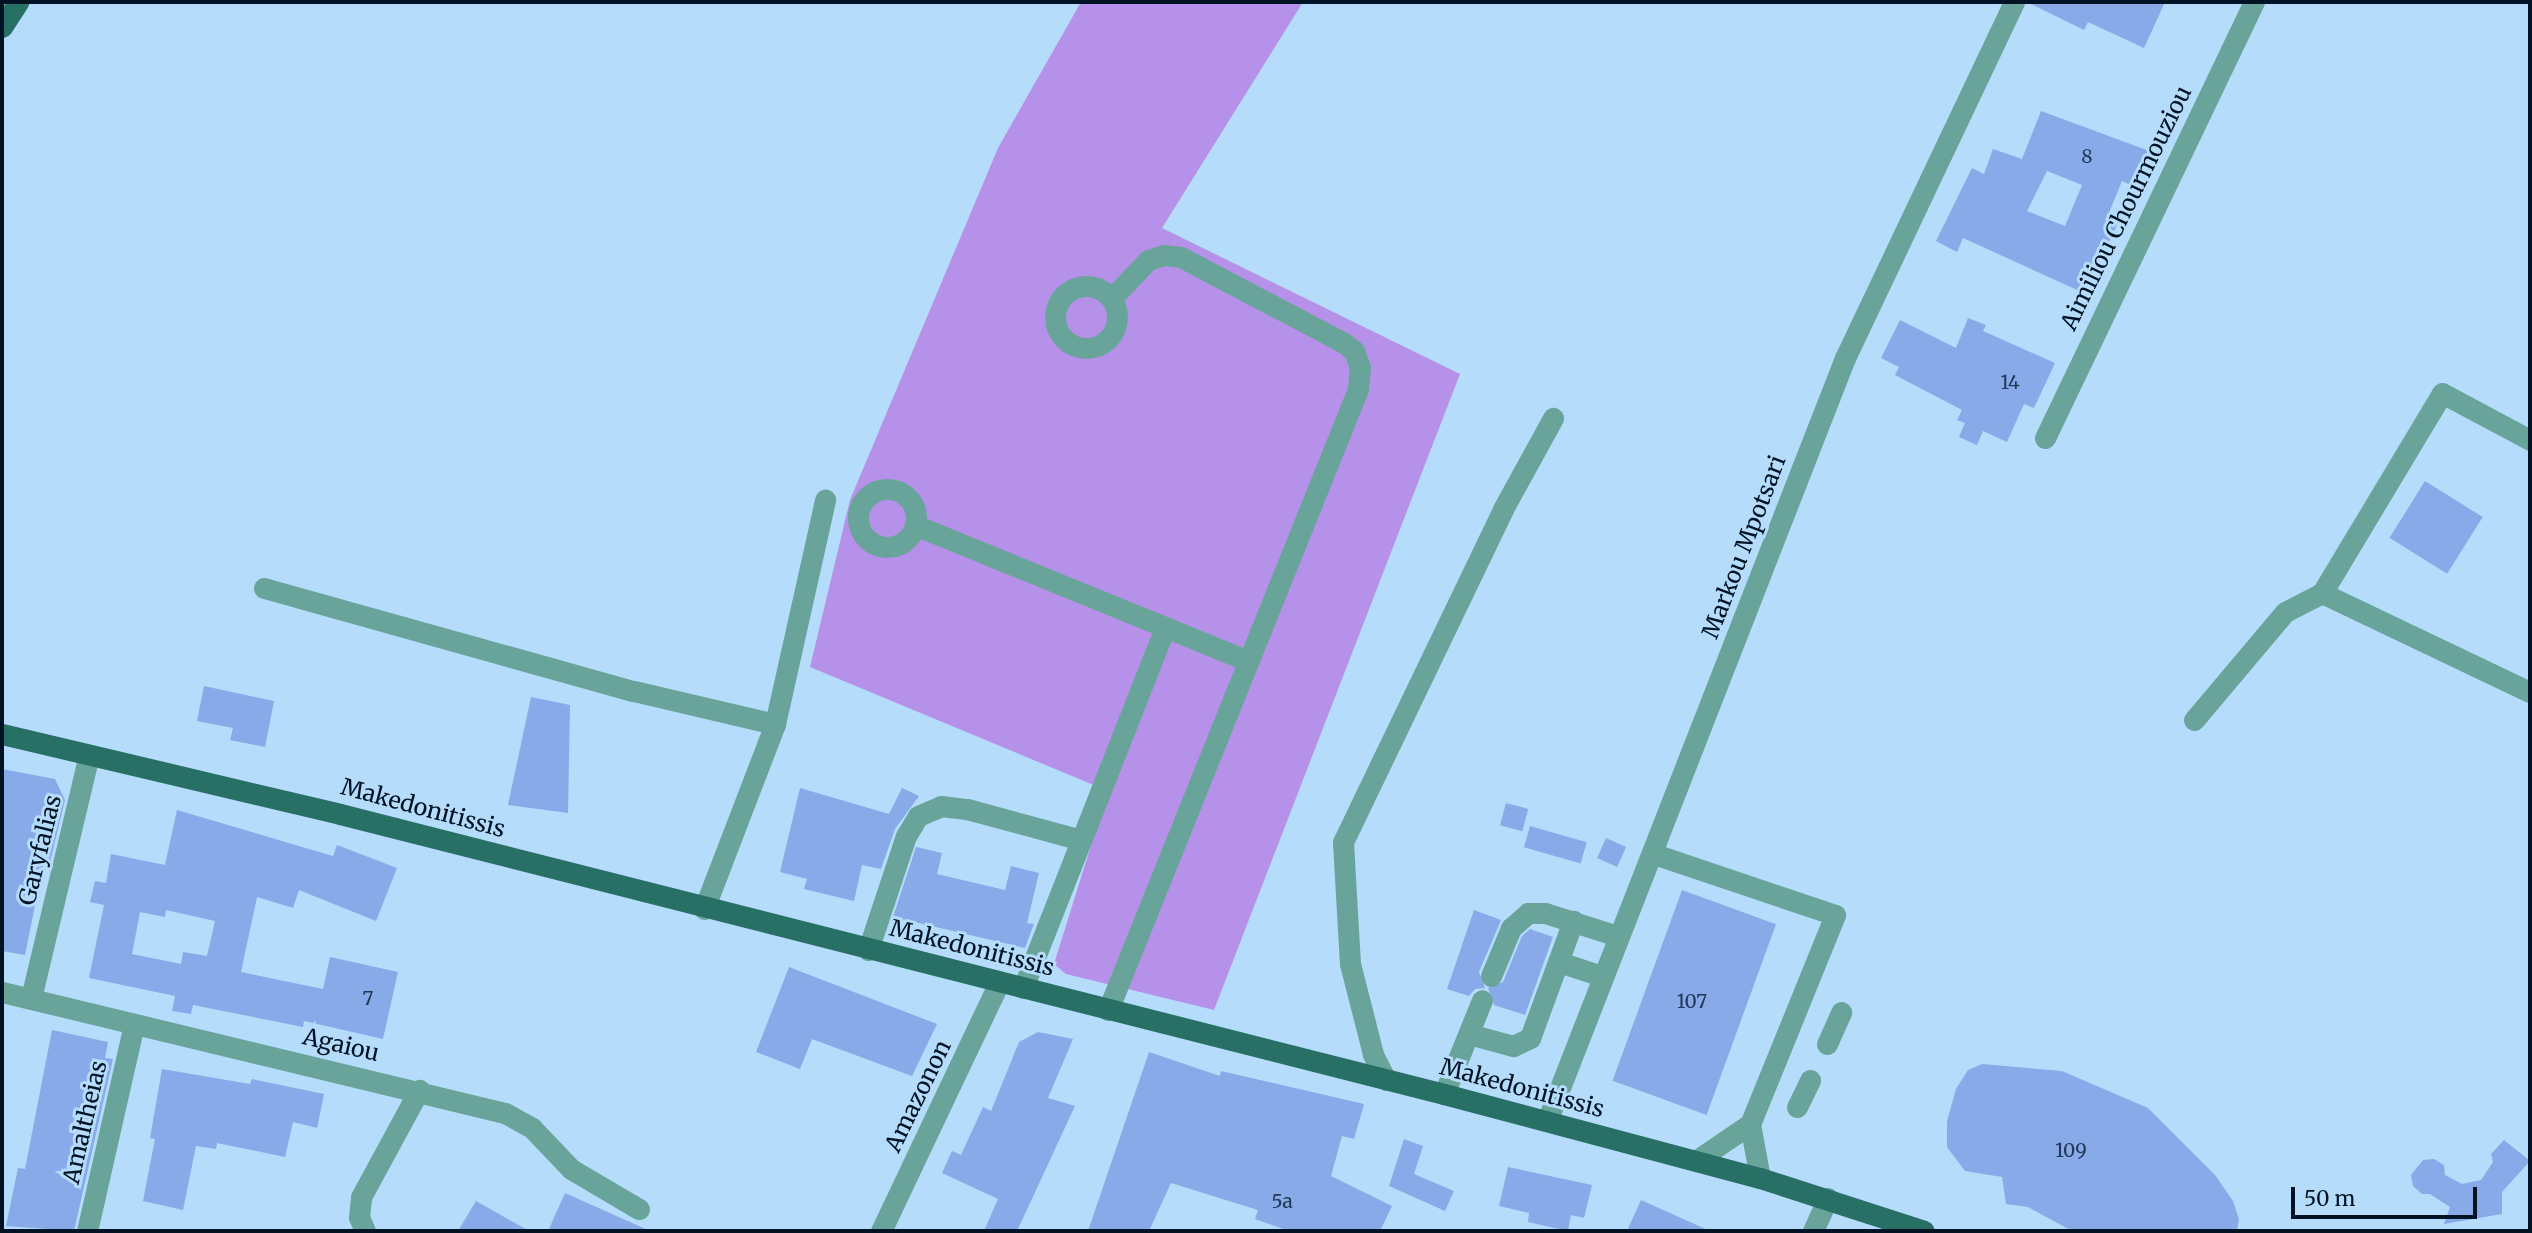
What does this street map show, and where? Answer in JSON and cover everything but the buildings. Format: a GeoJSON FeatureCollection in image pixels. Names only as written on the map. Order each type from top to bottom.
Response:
{"type":"FeatureCollection","features":[{"type":"Feature","properties":{"kind":"main road"},"geometry":{"type":"LineString","coordinates":[[2,27],[18,2]]}},
{"type":"Feature","properties":{"kind":"main road","name":"Makedonitissis"},"geometry":{"type":"LineString","coordinates":[[2,734],[340,814],[704,909],[1444,1094],[1760,1178],[1828,1198],[1920,1231]]}},
{"type":"Feature","properties":{"kind":"street","name":"Markou Mpotsari"},"geometry":{"type":"LineString","coordinates":[[1547,1121],[1618,936],[1654,854],[1845,358],[2014,2]]}},
{"type":"Feature","properties":{"kind":"street","name":"Aimiliou Chourmouziou"},"geometry":{"type":"LineString","coordinates":[[2045,438],[2254,2]]}},
{"type":"Feature","properties":{"kind":"street"},"geometry":{"type":"LineString","coordinates":[[1108,1010],[1358,389],[1358,358],[1344,343],[1181,257],[1164,255],[1148,260],[1111,299]]}},
{"type":"Feature","properties":{"kind":"street"},"geometry":{"type":"LineString","coordinates":[[2194,720],[2285,611],[2322,593],[2442,393],[2530,440]]}},
{"type":"Feature","properties":{"kind":"street"},"geometry":{"type":"LineString","coordinates":[[1386,1080],[1373,1054],[1350,964],[1343,842],[1503,509],[1553,418]]}},
{"type":"Feature","properties":{"kind":"street"},"geometry":{"type":"LineString","coordinates":[[704,909],[775,724],[825,500]]}},
{"type":"Feature","properties":{"kind":"street"},"geometry":{"type":"LineString","coordinates":[[915,525],[1248,661]]}},
{"type":"Feature","properties":{"kind":"street"},"geometry":{"type":"LineString","coordinates":[[264,588],[634,691],[775,724]]}},
{"type":"Feature","properties":{"kind":"street"},"geometry":{"type":"LineString","coordinates":[[2322,593],[2530,692]]}},
{"type":"Feature","properties":{"kind":"street"},"geometry":{"type":"LineString","coordinates":[[1023,988],[1165,627]]}},
{"type":"Feature","properties":{"kind":"street","name":"Garyfalias"},"geometry":{"type":"LineString","coordinates":[[31,998],[89,755]]}},
{"type":"Feature","properties":{"kind":"street"},"geometry":{"type":"LineString","coordinates":[[868,950],[906,836],[918,816],[941,806],[967,809],[1081,841]]}},
{"type":"Feature","properties":{"kind":"street"},"geometry":{"type":"LineString","coordinates":[[1654,854],[1835,915],[1749,1124],[1697,1160]]}},
{"type":"Feature","properties":{"kind":"street"},"geometry":{"type":"LineString","coordinates":[[1492,976],[1507,935],[1522,916],[1536,912],[1618,936]]}},
{"type":"Feature","properties":{"kind":"street"},"geometry":{"type":"LineString","coordinates":[[1469,1034],[1513,1046],[1525,1042],[1559,962],[1573,921]]}},
{"type":"Feature","properties":{"kind":"street"},"geometry":{"type":"LineString","coordinates":[[1559,962],[1602,976]]}},
{"type":"Feature","properties":{"kind":"street","name":"Amazonon"},"geometry":{"type":"LineString","coordinates":[[881,1231],[999,982]]}},
{"type":"Feature","properties":{"kind":"street","name":"Agaiou"},"geometry":{"type":"LineString","coordinates":[[2,992],[419,1090],[518,1118],[571,1169],[639,1209]]}},
{"type":"Feature","properties":{"kind":"street"},"geometry":{"type":"LineString","coordinates":[[1444,1094],[1482,1000]]}},
{"type":"Feature","properties":{"kind":"street"},"geometry":{"type":"LineString","coordinates":[[1827,1044],[1841,1012]]}},
{"type":"Feature","properties":{"kind":"street","name":"Amaltheias"},"geometry":{"type":"LineString","coordinates":[[87,1231],[134,1024]]}},
{"type":"Feature","properties":{"kind":"street"},"geometry":{"type":"LineString","coordinates":[[1797,1107],[1810,1080]]}},
{"type":"Feature","properties":{"kind":"street"},"geometry":{"type":"LineString","coordinates":[[363,1228],[361,1197],[419,1090]]}},
{"type":"Feature","properties":{"kind":"street"},"geometry":{"type":"LineString","coordinates":[[1749,1124],[1760,1178]]}},
{"type":"Feature","properties":{"kind":"street"},"geometry":{"type":"LineString","coordinates":[[1813,1231],[1828,1198]]}},
{"type":"Feature","properties":{"kind":"shaded area"},"geometry":{"type":"Polygon","coordinates":[[[1081,2],[1303,2],[1162,228],[1460,374],[1214,1010],[1066,974],[1054,964],[1108,791],[810,667],[850,500],[998,148],[1081,2]]]}}]}
